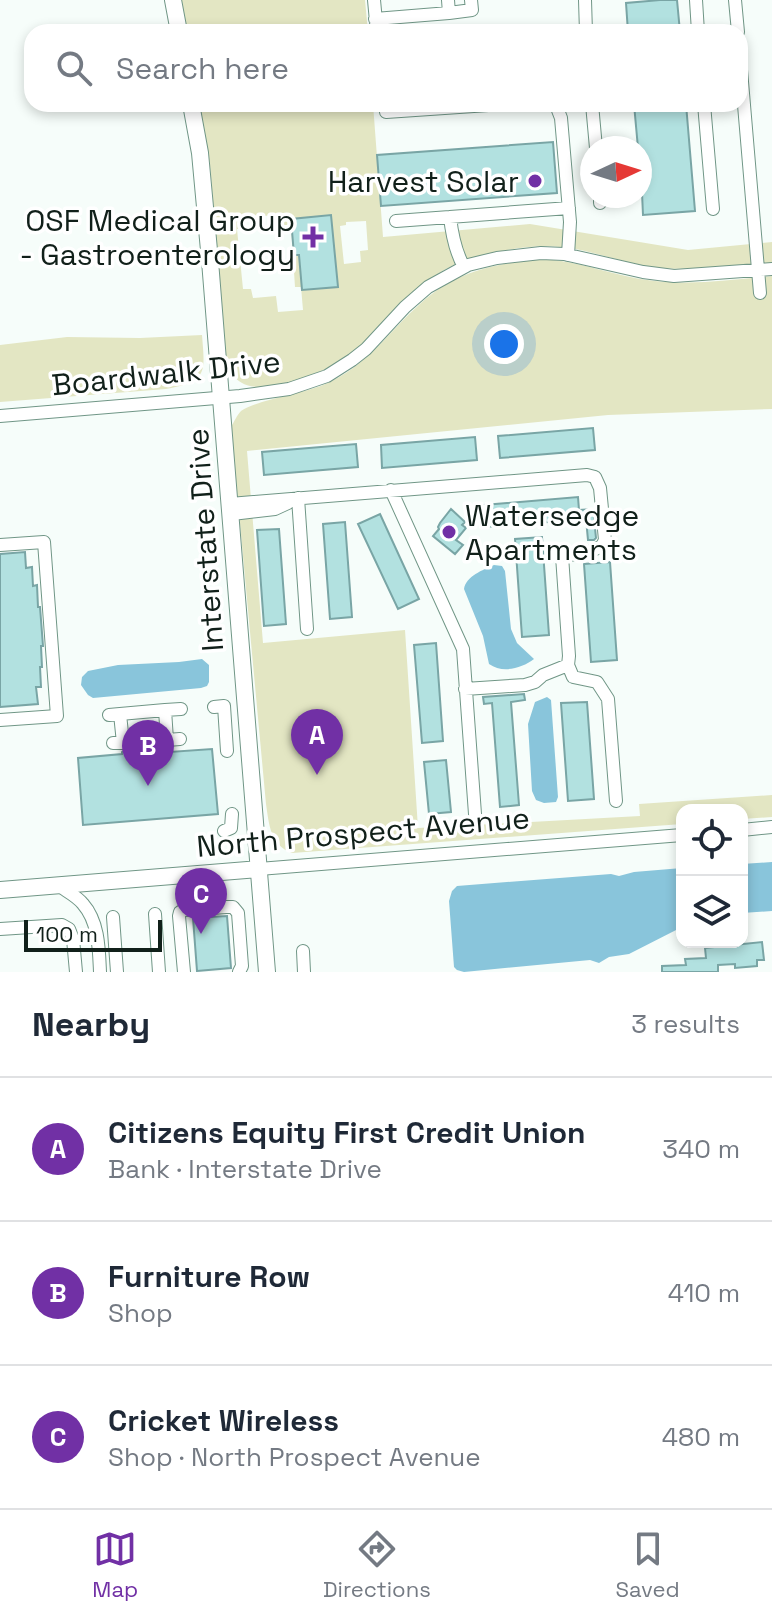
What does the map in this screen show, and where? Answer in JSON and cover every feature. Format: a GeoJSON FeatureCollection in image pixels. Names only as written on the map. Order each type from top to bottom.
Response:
{"type":"FeatureCollection","features":[{"type":"Feature","properties":{"kind":"main road"},"geometry":{"type":"LineString","coordinates":[[173,0],[178,24]]}},
{"type":"Feature","properties":{"kind":"main road","name":"Interstate Drive"},"geometry":{"type":"LineString","coordinates":[[192,112],[200,153],[222,398],[267,972]]}},
{"type":"Feature","properties":{"kind":"main road","name":"North Prospect Avenue"},"geometry":{"type":"LineString","coordinates":[[0,890],[259,869]]}},
{"type":"Feature","properties":{"kind":"street"},"geometry":{"type":"LineString","coordinates":[[374,0],[376,24]]}},
{"type":"Feature","properties":{"kind":"street"},"geometry":{"type":"LineString","coordinates":[[384,24],[449,7],[472,10],[471,0]]}},
{"type":"Feature","properties":{"kind":"street"},"geometry":{"type":"LineString","coordinates":[[585,0],[586,24]]}},
{"type":"Feature","properties":{"kind":"street"},"geometry":{"type":"LineString","coordinates":[[696,0],[698,24]]}},
{"type":"Feature","properties":{"kind":"street"},"geometry":{"type":"LineString","coordinates":[[735,0],[737,24]]}},
{"type":"Feature","properties":{"kind":"street"},"geometry":{"type":"LineString","coordinates":[[559,112],[569,208],[568,255]]}},
{"type":"Feature","properties":{"kind":"street"},"geometry":{"type":"LineString","coordinates":[[593,112],[595,136]]}},
{"type":"Feature","properties":{"kind":"street"},"geometry":{"type":"LineString","coordinates":[[705,112],[713,209]]}},
{"type":"Feature","properties":{"kind":"street"},"geometry":{"type":"LineString","coordinates":[[743,112],[760,293]]}},
{"type":"Feature","properties":{"kind":"street"},"geometry":{"type":"LineString","coordinates":[[396,221],[569,208]]}},
{"type":"Feature","properties":{"kind":"street"},"geometry":{"type":"LineString","coordinates":[[450,217],[458,257],[464,267]]}},
{"type":"Feature","properties":{"kind":"street","name":"Boardwalk Drive"},"geometry":{"type":"LineString","coordinates":[[0,416],[222,398],[289,389],[327,376],[366,349],[428,287],[464,267],[514,255],[568,255],[674,276],[772,269]]}},
{"type":"Feature","properties":{"kind":"street"},"geometry":{"type":"LineString","coordinates":[[231,509],[298,498],[587,475],[595,477],[600,488],[605,540],[602,546],[589,552],[562,556],[568,665],[573,677],[597,682],[608,699],[616,801]]}},
{"type":"Feature","properties":{"kind":"street"},"geometry":{"type":"LineString","coordinates":[[391,490],[463,649],[475,814]]}},
{"type":"Feature","properties":{"kind":"street"},"geometry":{"type":"LineString","coordinates":[[298,498],[307,629]]}},
{"type":"Feature","properties":{"kind":"street"},"geometry":{"type":"LineString","coordinates":[[0,545],[44,542],[57,716],[0,720]]}},
{"type":"Feature","properties":{"kind":"street"},"geometry":{"type":"LineString","coordinates":[[465,689],[525,685],[568,665]]}},
{"type":"Feature","properties":{"kind":"street"},"geometry":{"type":"LineString","coordinates":[[214,707],[224,706],[227,751]]}},
{"type":"Feature","properties":{"kind":"street"},"geometry":{"type":"LineString","coordinates":[[113,743],[123,743],[115,714],[181,709]]}},
{"type":"Feature","properties":{"kind":"street"},"geometry":{"type":"LineString","coordinates":[[165,710],[167,740],[180,739]]}},
{"type":"Feature","properties":{"kind":"street"},"geometry":{"type":"LineString","coordinates":[[224,831],[231,828],[232,814]]}},
{"type":"Feature","properties":{"kind":"street"},"geometry":{"type":"LineString","coordinates":[[748,829],[772,827]]}},
{"type":"Feature","properties":{"kind":"street","name":"North Prospect Avenue"},"geometry":{"type":"LineString","coordinates":[[259,869],[676,835]]}},
{"type":"Feature","properties":{"kind":"street"},"geometry":{"type":"LineString","coordinates":[[58,885],[84,905],[90,914],[96,931],[100,972]]}},
{"type":"Feature","properties":{"kind":"street"},"geometry":{"type":"LineString","coordinates":[[184,972],[180,912],[233,907],[238,913],[242,966],[239,972]]}},
{"type":"Feature","properties":{"kind":"street"},"geometry":{"type":"LineString","coordinates":[[155,914],[159,972]]}},
{"type":"Feature","properties":{"kind":"street"},"geometry":{"type":"LineString","coordinates":[[113,917],[117,972]]}},
{"type":"Feature","properties":{"kind":"street"},"geometry":{"type":"LineString","coordinates":[[0,929],[62,925],[69,929],[73,939],[76,972]]}},
{"type":"Feature","properties":{"kind":"street"},"geometry":{"type":"LineString","coordinates":[[303,951],[304,972]]}},
{"type":"Feature","properties":{"kind":"green space"},"geometry":{"type":"Polygon","coordinates":[[[181,0],[365,0],[367,24],[185,24],[181,0]]]}},
{"type":"Feature","properties":{"kind":"green space"},"geometry":{"type":"Polygon","coordinates":[[[200,112],[374,112],[383,237],[530,224],[688,250],[772,242],[772,263],[703,268],[662,268],[548,246],[474,257],[446,269],[419,287],[346,358],[319,372],[282,384],[250,386],[232,374],[226,355],[210,166],[200,112]],[[279,215],[246,217],[246,227],[237,229],[243,289],[251,289],[253,298],[276,296],[278,312],[303,310],[301,287],[295,287],[291,225],[281,225],[279,215]],[[331,215],[291,219],[294,255],[299,255],[302,290],[337,287],[331,215]],[[366,221],[346,222],[346,225],[340,226],[344,264],[361,262],[360,251],[368,250],[366,221]]]}},
{"type":"Feature","properties":{"kind":"green space"},"geometry":{"type":"Polygon","coordinates":[[[539,259],[568,262],[640,279],[670,282],[714,282],[772,276],[772,409],[608,415],[247,451],[263,643],[405,630],[418,828],[640,816],[639,804],[772,795],[772,817],[748,819],[748,804],[676,804],[676,824],[292,853],[275,839],[267,812],[231,427],[247,407],[323,385],[353,368],[421,303],[448,283],[507,263],[539,259]]]}},
{"type":"Feature","properties":{"kind":"green space"},"geometry":{"type":"Polygon","coordinates":[[[202,335],[203,367],[190,383],[166,389],[0,402],[0,345],[67,337],[202,335]]]}},
{"type":"Feature","properties":{"kind":"water"},"geometry":{"type":"Polygon","coordinates":[[[494,565],[502,566],[505,571],[511,629],[517,643],[534,659],[512,669],[500,669],[489,664],[483,636],[464,589],[471,577],[494,565]]]}},
{"type":"Feature","properties":{"kind":"water"},"geometry":{"type":"Polygon","coordinates":[[[202,659],[209,665],[209,682],[201,688],[93,698],[81,685],[82,677],[88,671],[118,665],[202,659]]]}},
{"type":"Feature","properties":{"kind":"water"},"geometry":{"type":"Polygon","coordinates":[[[547,697],[551,700],[558,797],[556,802],[544,803],[536,800],[532,791],[528,724],[535,702],[547,697]]]}},
{"type":"Feature","properties":{"kind":"water"},"geometry":{"type":"Polygon","coordinates":[[[772,862],[772,911],[748,913],[748,864],[772,862]]]}},
{"type":"Feature","properties":{"kind":"water"},"geometry":{"type":"Polygon","coordinates":[[[676,868],[676,930],[629,954],[609,957],[599,963],[590,960],[464,972],[454,967],[449,901],[457,886],[611,874],[619,876],[676,868]]]}},
{"type":"Feature","properties":{"kind":"building"},"geometry":{"type":"Polygon","coordinates":[[[677,0],[679,24],[627,24],[626,3],[677,0]]]}},
{"type":"Feature","properties":{"kind":"building"},"geometry":{"type":"Polygon","coordinates":[[[635,112],[687,112],[695,211],[643,215],[643,208],[652,208],[652,136],[637,136],[635,112]]]}},
{"type":"Feature","properties":{"kind":"building"},"geometry":{"type":"Polygon","coordinates":[[[553,142],[557,193],[381,206],[377,155],[553,142]]]}},
{"type":"Feature","properties":{"kind":"building","name":"OSF Medical Group - Gastroenterology"},"geometry":{"type":"Polygon","coordinates":[[[331,215],[338,287],[302,290],[299,255],[294,255],[291,219],[331,215]]]}},
{"type":"Feature","properties":{"kind":"building"},"geometry":{"type":"Polygon","coordinates":[[[593,428],[595,450],[500,458],[498,436],[593,428]]]}},
{"type":"Feature","properties":{"kind":"building"},"geometry":{"type":"Polygon","coordinates":[[[475,437],[477,460],[382,468],[381,445],[475,437]]]}},
{"type":"Feature","properties":{"kind":"building"},"geometry":{"type":"Polygon","coordinates":[[[356,444],[358,467],[264,475],[262,452],[356,444]]]}},
{"type":"Feature","properties":{"kind":"building"},"geometry":{"type":"Polygon","coordinates":[[[578,497],[579,510],[593,509],[594,540],[588,540],[586,519],[485,527],[484,505],[578,497]]]}},
{"type":"Feature","properties":{"kind":"building","name":"Watersedge Apartments"},"geometry":{"type":"Polygon","coordinates":[[[451,509],[465,522],[462,525],[466,528],[456,540],[463,545],[455,554],[433,536],[451,509]]]}},
{"type":"Feature","properties":{"kind":"building"},"geometry":{"type":"Polygon","coordinates":[[[380,514],[419,599],[398,609],[358,524],[380,514]]]}},
{"type":"Feature","properties":{"kind":"building"},"geometry":{"type":"Polygon","coordinates":[[[345,522],[352,617],[330,619],[323,524],[345,522]]]}},
{"type":"Feature","properties":{"kind":"building"},"geometry":{"type":"Polygon","coordinates":[[[279,529],[286,624],[264,626],[257,530],[279,529]]]}},
{"type":"Feature","properties":{"kind":"building"},"geometry":{"type":"Polygon","coordinates":[[[542,537],[549,635],[522,637],[515,539],[542,537]]]}},
{"type":"Feature","properties":{"kind":"building"},"geometry":{"type":"Polygon","coordinates":[[[25,552],[26,568],[32,567],[33,586],[37,585],[40,607],[43,646],[41,687],[36,687],[38,704],[0,707],[0,554],[25,552]]]}},
{"type":"Feature","properties":{"kind":"building"},"geometry":{"type":"Polygon","coordinates":[[[610,562],[617,660],[591,662],[584,564],[610,562]]]}},
{"type":"Feature","properties":{"kind":"building"},"geometry":{"type":"Polygon","coordinates":[[[436,643],[443,741],[422,743],[414,645],[436,643]]]}},
{"type":"Feature","properties":{"kind":"building"},"geometry":{"type":"Polygon","coordinates":[[[524,694],[525,700],[511,702],[519,805],[500,807],[492,703],[484,704],[483,697],[524,694]]]}},
{"type":"Feature","properties":{"kind":"building"},"geometry":{"type":"Polygon","coordinates":[[[587,702],[594,799],[568,801],[561,703],[587,702]]]}},
{"type":"Feature","properties":{"kind":"building"},"geometry":{"type":"Polygon","coordinates":[[[160,746],[170,749],[170,752],[212,749],[218,814],[83,825],[78,758],[122,754],[130,748],[160,746]]]}},
{"type":"Feature","properties":{"kind":"building"},"geometry":{"type":"Polygon","coordinates":[[[446,760],[451,812],[429,814],[424,762],[446,760]]]}},
{"type":"Feature","properties":{"kind":"building"},"geometry":{"type":"Polygon","coordinates":[[[227,916],[231,968],[197,971],[193,918],[227,916]]]}},
{"type":"Feature","properties":{"kind":"building"},"geometry":{"type":"Polygon","coordinates":[[[762,942],[764,960],[757,960],[757,966],[735,968],[735,964],[718,965],[718,972],[662,972],[662,966],[686,965],[685,959],[706,958],[705,948],[748,948],[748,943],[762,942]]]}},
{"type":"Feature","properties":{"kind":"place","name":"Harvest Solar"},"geometry":{"type":"Point","coordinates":[535,181]}},
{"type":"Feature","properties":{"kind":"place","name":"OSF Medical Group - Gastroenterology"},"geometry":{"type":"Point","coordinates":[313,237]}},
{"type":"Feature","properties":{"kind":"place","name":"Watersedge Apartments"},"geometry":{"type":"Point","coordinates":[449,532]}},
{"type":"Feature","properties":{"kind":"place","name":"Citizens Equity First Credit Union"},"geometry":{"type":"Point","coordinates":[317,775]}},
{"type":"Feature","properties":{"kind":"place","name":"Furniture Row"},"geometry":{"type":"Point","coordinates":[148,786]}},
{"type":"Feature","properties":{"kind":"place","name":"Cricket Wireless"},"geometry":{"type":"Point","coordinates":[201,934]}}]}
